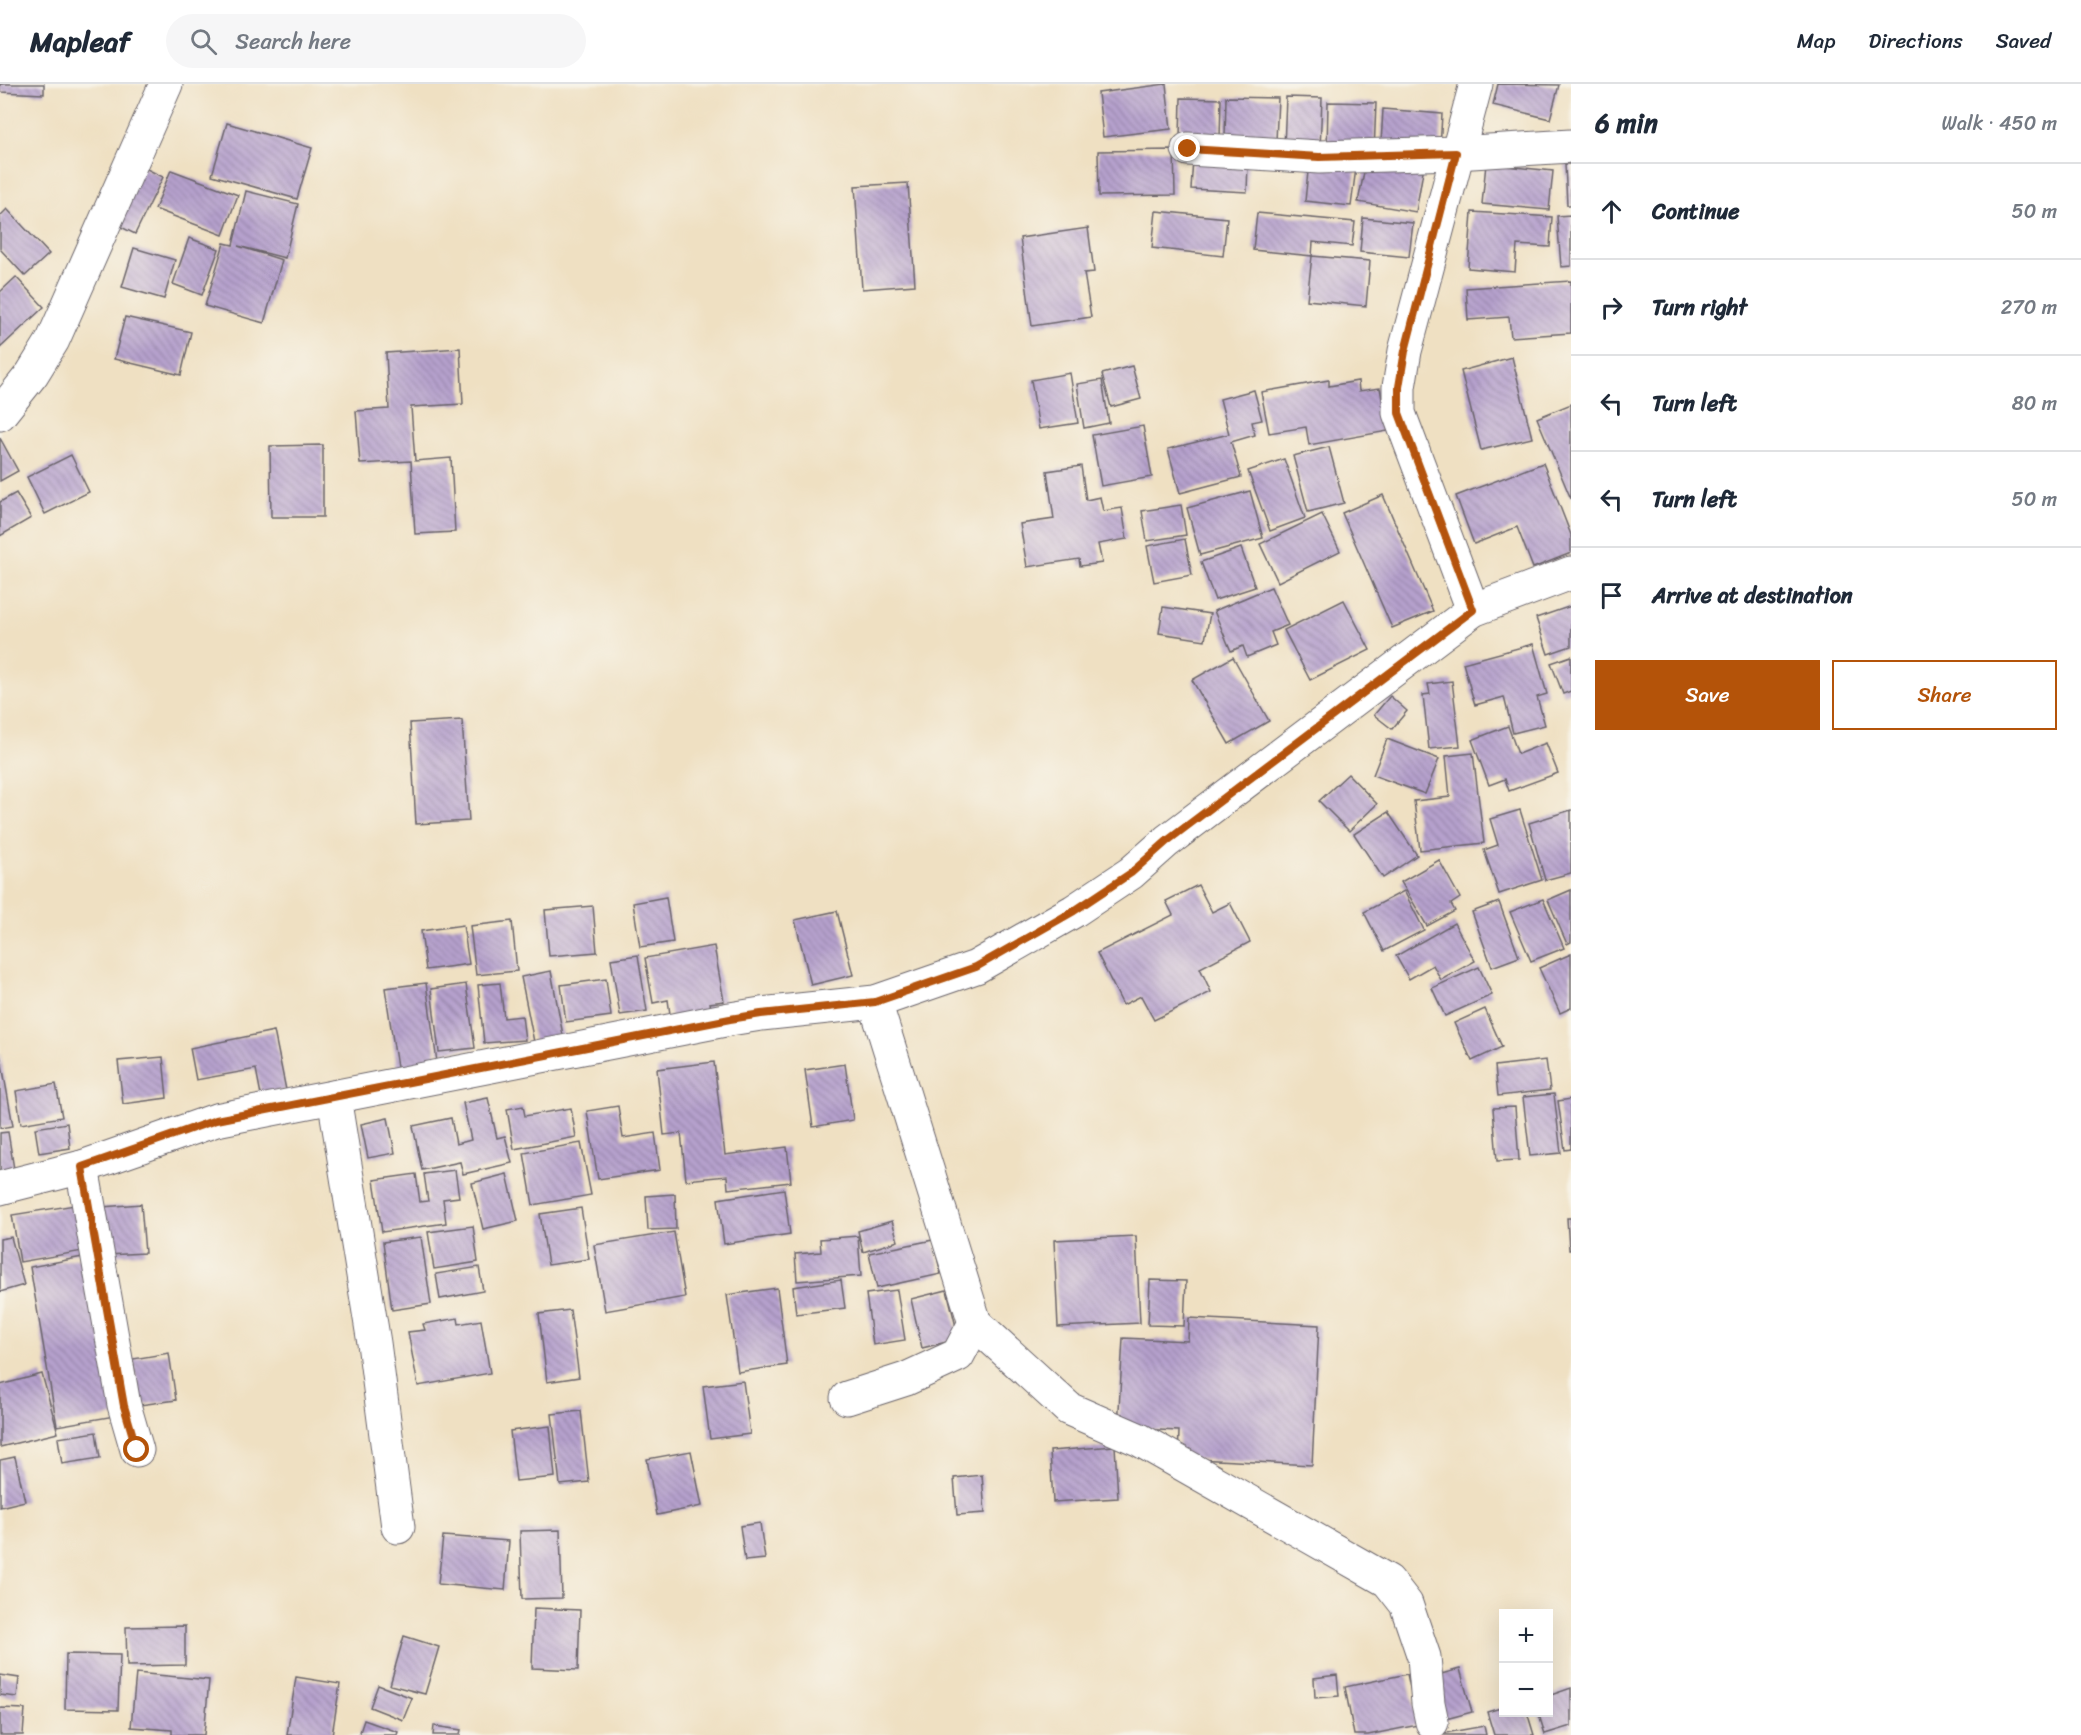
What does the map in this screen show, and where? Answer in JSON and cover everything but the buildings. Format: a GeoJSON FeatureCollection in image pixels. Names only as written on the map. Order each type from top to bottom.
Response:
{"type":"FeatureCollection","features":[{"type":"Feature","properties":{"kind":"street"},"geometry":{"type":"LineString","coordinates":[[0,414],[32,374],[53,340],[166,84]]}},
{"type":"Feature","properties":{"kind":"street"},"geometry":{"type":"LineString","coordinates":[[1473,610],[1399,413],[1399,387],[1405,351],[1476,84]]}},
{"type":"Feature","properties":{"kind":"street"},"geometry":{"type":"LineString","coordinates":[[1188,149],[1319,157],[1571,147]]}},
{"type":"Feature","properties":{"kind":"street"},"geometry":{"type":"LineString","coordinates":[[0,1188],[82,1167],[216,1120],[730,1019],[875,1002],[976,967],[1074,911],[1131,873],[1167,841],[1473,610],[1571,573]]}},
{"type":"Feature","properties":{"kind":"street"},"geometry":{"type":"LineString","coordinates":[[875,1002],[975,1323],[1069,1409],[1140,1440],[1388,1581],[1406,1604],[1424,1657],[1432,1722]]}},
{"type":"Feature","properties":{"kind":"street"},"geometry":{"type":"LineString","coordinates":[[334,1097],[374,1343],[398,1527]]}},
{"type":"Feature","properties":{"kind":"street"},"geometry":{"type":"LineString","coordinates":[[82,1167],[124,1406],[137,1450]]}},
{"type":"Feature","properties":{"kind":"street"},"geometry":{"type":"LineString","coordinates":[[848,1398],[906,1379],[958,1355],[975,1323]]}},
{"type":"Feature","properties":{"kind":"route"},"geometry":{"type":"LineString","coordinates":[[137,1450],[124,1406],[82,1167],[216,1120],[730,1019],[875,1002],[976,967],[1074,911],[1131,873],[1167,841],[1473,610],[1399,413],[1399,387],[1405,351],[1456,153],[1319,157],[1188,149]]}}]}
